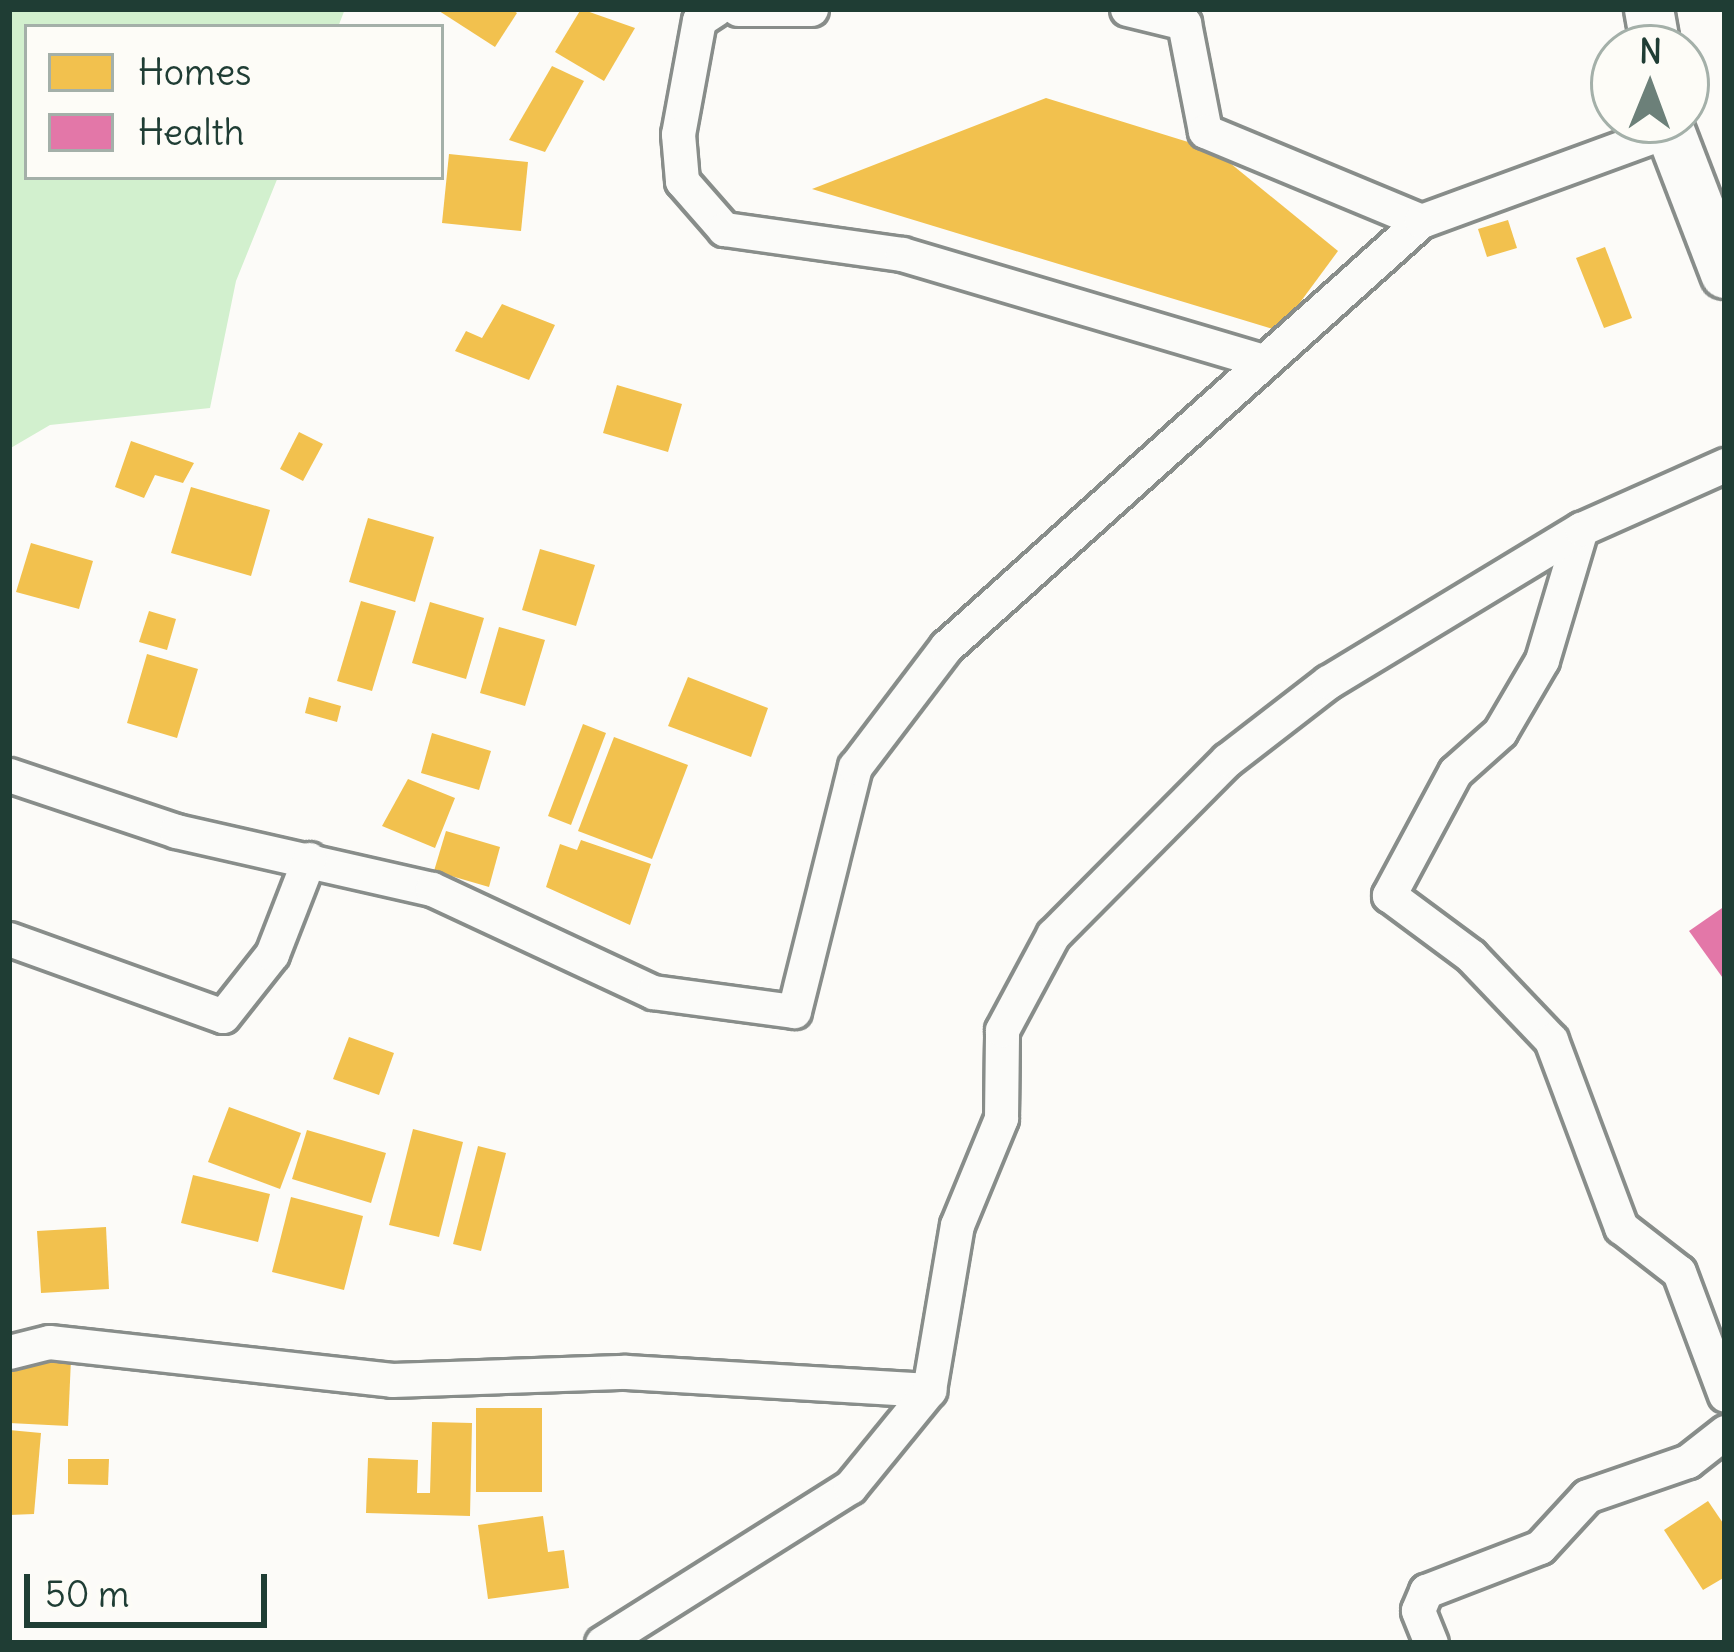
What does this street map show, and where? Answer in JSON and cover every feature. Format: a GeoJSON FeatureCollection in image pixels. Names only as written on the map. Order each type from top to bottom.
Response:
{"type":"FeatureCollection","features":[{"type":"Feature","properties":{"kind":"street"},"geometry":{"type":"LineString","coordinates":[[716,9],[699,20],[678,134],[682,181],[724,229],[902,254],[1263,361]]}},
{"type":"Feature","properties":{"kind":"street"},"geometry":{"type":"LineString","coordinates":[[738,9],[811,9]]}},
{"type":"Feature","properties":{"kind":"street"},"geometry":{"type":"LineString","coordinates":[[1127,9],[1184,23],[1205,131],[1420,221]]}},
{"type":"Feature","properties":{"kind":"street"},"geometry":{"type":"LineString","coordinates":[[9,775],[309,860],[432,889],[653,992],[794,1011],[854,767],[946,647],[1420,221],[1617,144]]}},
{"type":"Feature","properties":{"kind":"street"},"geometry":{"type":"LineString","coordinates":[[1674,144],[1725,274]]}},
{"type":"Feature","properties":{"kind":"street"},"geometry":{"type":"LineString","coordinates":[[602,1643],[850,1487],[929,1390],[957,1225],[1001,1118],[1003,1030],[1053,934],[1227,760],[1328,682],[1581,529],[1725,465]]}},
{"type":"Feature","properties":{"kind":"street"},"geometry":{"type":"LineString","coordinates":[[1581,529],[1542,660],[1500,732],[1455,772],[1389,895],[1471,956],[1551,1040],[1621,1227],[1679,1272],[1725,1395]]}},
{"type":"Feature","properties":{"kind":"street"},"geometry":{"type":"LineString","coordinates":[[9,939],[223,1016],[272,954],[309,860]]}},
{"type":"Feature","properties":{"kind":"street"},"geometry":{"type":"LineString","coordinates":[[10,1348],[392,1380],[626,1372],[929,1390]]}},
{"type":"Feature","properties":{"kind":"street"},"geometry":{"type":"LineString","coordinates":[[1431,1643],[1418,1610],[1426,1592],[1540,1547],[1587,1496],[1688,1461],[1725,1432]]}},
{"type":"Feature","properties":{"kind":"green space"},"geometry":{"type":"Polygon","coordinates":[[[9,9],[345,9],[339,24],[24,24],[24,180],[277,180],[236,281],[210,408],[50,425],[9,449],[9,9]]]}},
{"type":"Feature","properties":{"kind":"building: Homes"},"geometry":{"type":"Polygon","coordinates":[[[436,9],[511,9],[517,13],[495,47],[436,9]]]}},
{"type":"Feature","properties":{"kind":"building: Homes"},"geometry":{"type":"Polygon","coordinates":[[[581,9],[635,28],[604,81],[555,52],[581,9]]]}},
{"type":"Feature","properties":{"kind":"building: Homes"},"geometry":{"type":"Polygon","coordinates":[[[552,66],[584,81],[545,152],[509,140],[552,66]]]}},
{"type":"Feature","properties":{"kind":"building: Homes"},"geometry":{"type":"Polygon","coordinates":[[[1046,98],[1214,150],[1338,251],[1279,331],[812,189],[1046,98]]]}},
{"type":"Feature","properties":{"kind":"building: Homes"},"geometry":{"type":"Polygon","coordinates":[[[449,154],[528,162],[521,231],[442,223],[449,154]]]}},
{"type":"Feature","properties":{"kind":"building: Homes"},"geometry":{"type":"Polygon","coordinates":[[[1508,220],[1517,248],[1487,257],[1478,229],[1508,220]]]}},
{"type":"Feature","properties":{"kind":"building: Homes"},"geometry":{"type":"Polygon","coordinates":[[[1605,247],[1632,318],[1604,328],[1576,258],[1605,247]]]}},
{"type":"Feature","properties":{"kind":"building: Homes"},"geometry":{"type":"Polygon","coordinates":[[[502,304],[555,325],[529,380],[455,351],[466,331],[482,338],[502,304]]]}},
{"type":"Feature","properties":{"kind":"building: Homes"},"geometry":{"type":"Polygon","coordinates":[[[617,385],[682,404],[668,452],[603,433],[617,385]]]}},
{"type":"Feature","properties":{"kind":"building: Homes"},"geometry":{"type":"Polygon","coordinates":[[[299,432],[323,444],[303,481],[280,469],[299,432]]]}},
{"type":"Feature","properties":{"kind":"building: Homes"},"geometry":{"type":"Polygon","coordinates":[[[131,441],[194,463],[183,483],[155,475],[144,498],[115,487],[131,441]]]}},
{"type":"Feature","properties":{"kind":"building: Homes"},"geometry":{"type":"Polygon","coordinates":[[[191,487],[270,510],[251,576],[171,553],[191,487]]]}},
{"type":"Feature","properties":{"kind":"building: Homes"},"geometry":{"type":"Polygon","coordinates":[[[368,518],[434,537],[415,602],[349,582],[368,518]]]}},
{"type":"Feature","properties":{"kind":"building: Homes"},"geometry":{"type":"Polygon","coordinates":[[[31,543],[93,561],[79,609],[16,592],[31,543]]]}},
{"type":"Feature","properties":{"kind":"building: Homes"},"geometry":{"type":"Polygon","coordinates":[[[540,549],[595,565],[576,626],[522,610],[540,549]]]}},
{"type":"Feature","properties":{"kind":"building: Homes"},"geometry":{"type":"Polygon","coordinates":[[[361,601],[396,611],[372,691],[337,681],[361,601]]]}},
{"type":"Feature","properties":{"kind":"building: Homes"},"geometry":{"type":"Polygon","coordinates":[[[430,602],[484,618],[466,679],[412,663],[430,602]]]}},
{"type":"Feature","properties":{"kind":"building: Homes"},"geometry":{"type":"Polygon","coordinates":[[[149,611],[176,619],[167,650],[139,642],[149,611]]]}},
{"type":"Feature","properties":{"kind":"building: Homes"},"geometry":{"type":"Polygon","coordinates":[[[499,627],[545,640],[525,706],[480,693],[499,627]]]}},
{"type":"Feature","properties":{"kind":"building: Homes"},"geometry":{"type":"Polygon","coordinates":[[[147,654],[198,669],[177,738],[127,723],[147,654]]]}},
{"type":"Feature","properties":{"kind":"building: Homes"},"geometry":{"type":"Polygon","coordinates":[[[688,677],[768,708],[751,757],[668,726],[688,677]]]}},
{"type":"Feature","properties":{"kind":"building: Homes"},"geometry":{"type":"Polygon","coordinates":[[[309,697],[341,706],[337,722],[305,713],[309,697]]]}},
{"type":"Feature","properties":{"kind":"building: Homes"},"geometry":{"type":"Polygon","coordinates":[[[583,724],[606,733],[571,825],[548,816],[583,724]]]}},
{"type":"Feature","properties":{"kind":"building: Homes"},"geometry":{"type":"Polygon","coordinates":[[[432,733],[491,751],[479,790],[421,773],[432,733]]]}},
{"type":"Feature","properties":{"kind":"building: Homes"},"geometry":{"type":"Polygon","coordinates":[[[614,737],[688,765],[652,859],[578,831],[614,737]]]}},
{"type":"Feature","properties":{"kind":"building: Homes"},"geometry":{"type":"Polygon","coordinates":[[[408,779],[455,798],[435,848],[382,826],[408,779]]]}},
{"type":"Feature","properties":{"kind":"building: Homes"},"geometry":{"type":"Polygon","coordinates":[[[446,831],[500,847],[489,887],[434,871],[446,831]]]}},
{"type":"Feature","properties":{"kind":"building: Homes"},"geometry":{"type":"Polygon","coordinates":[[[581,840],[651,864],[630,925],[546,887],[560,844],[577,850],[581,840]]]}},
{"type":"Feature","properties":{"kind":"building: Homes"},"geometry":{"type":"Polygon","coordinates":[[[349,1037],[394,1053],[379,1095],[333,1079],[349,1037]]]}},
{"type":"Feature","properties":{"kind":"building: Homes"},"geometry":{"type":"Polygon","coordinates":[[[229,1107],[301,1133],[280,1189],[208,1162],[229,1107]]]}},
{"type":"Feature","properties":{"kind":"building: Homes"},"geometry":{"type":"Polygon","coordinates":[[[413,1129],[463,1142],[439,1237],[389,1225],[413,1129]]]}},
{"type":"Feature","properties":{"kind":"building: Homes"},"geometry":{"type":"Polygon","coordinates":[[[307,1130],[386,1153],[371,1203],[292,1179],[307,1130]]]}},
{"type":"Feature","properties":{"kind":"building: Homes"},"geometry":{"type":"Polygon","coordinates":[[[478,1146],[506,1153],[481,1251],[453,1244],[478,1146]]]}},
{"type":"Feature","properties":{"kind":"building: Homes"},"geometry":{"type":"Polygon","coordinates":[[[193,1175],[270,1194],[258,1242],[181,1223],[193,1175]]]}},
{"type":"Feature","properties":{"kind":"building: Homes"},"geometry":{"type":"Polygon","coordinates":[[[291,1197],[363,1216],[344,1290],[272,1272],[291,1197]]]}},
{"type":"Feature","properties":{"kind":"building: Homes"},"geometry":{"type":"Polygon","coordinates":[[[106,1227],[109,1289],[41,1293],[37,1231],[106,1227]]]}},
{"type":"Feature","properties":{"kind":"building: Homes"},"geometry":{"type":"Polygon","coordinates":[[[10,1356],[71,1359],[68,1426],[9,1423],[10,1356]]]}},
{"type":"Feature","properties":{"kind":"building: Homes"},"geometry":{"type":"Polygon","coordinates":[[[476,1408],[542,1408],[542,1492],[476,1492],[476,1408]]]}},
{"type":"Feature","properties":{"kind":"building: Homes"},"geometry":{"type":"Polygon","coordinates":[[[432,1422],[472,1423],[470,1516],[366,1513],[368,1458],[418,1460],[417,1493],[430,1493],[432,1422]]]}},
{"type":"Feature","properties":{"kind":"building: Homes"},"geometry":{"type":"Polygon","coordinates":[[[9,1430],[41,1433],[34,1514],[9,1515],[9,1430]]]}},
{"type":"Feature","properties":{"kind":"building: Homes"},"geometry":{"type":"Polygon","coordinates":[[[68,1459],[109,1459],[108,1485],[68,1484],[68,1459]]]}},
{"type":"Feature","properties":{"kind":"building: Homes"},"geometry":{"type":"Polygon","coordinates":[[[1708,1501],[1725,1526],[1725,1577],[1703,1590],[1664,1530],[1708,1501]]]}},
{"type":"Feature","properties":{"kind":"building: Homes"},"geometry":{"type":"Polygon","coordinates":[[[543,1516],[548,1552],[564,1550],[569,1588],[488,1599],[478,1525],[543,1516]]]}},
{"type":"Feature","properties":{"kind":"building: Health"},"geometry":{"type":"Polygon","coordinates":[[[1725,906],[1725,981],[1689,931],[1725,906]]]}}]}
